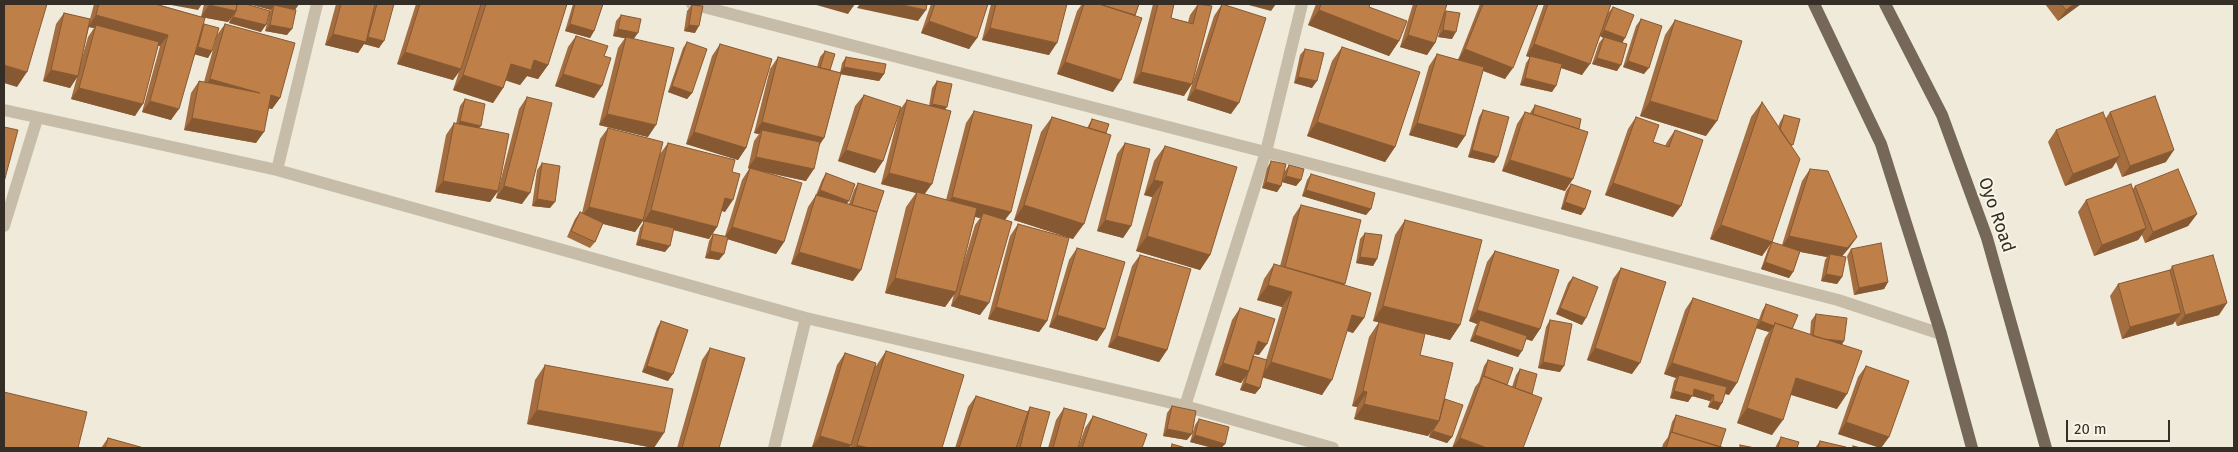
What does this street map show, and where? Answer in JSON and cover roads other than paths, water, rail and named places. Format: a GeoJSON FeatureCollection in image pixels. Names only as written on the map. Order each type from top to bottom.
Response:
{"type":"FeatureCollection","features":[{"type":"Feature","properties":{"kind":"main road"},"geometry":{"type":"LineString","coordinates":[[1814,4],[1881,144],[1941,334],[1972,448]]}},
{"type":"Feature","properties":{"kind":"main road","name":"Oyo Road"},"geometry":{"type":"LineString","coordinates":[[1885,4],[1942,115],[1987,238],[2046,448]]}},
{"type":"Feature","properties":{"kind":"street"},"geometry":{"type":"LineString","coordinates":[[277,170],[318,4]]}},
{"type":"Feature","properties":{"kind":"street"},"geometry":{"type":"LineString","coordinates":[[692,4],[1838,300],[1941,334]]}},
{"type":"Feature","properties":{"kind":"street"},"geometry":{"type":"LineString","coordinates":[[1185,406],[1266,152],[1302,4]]}},
{"type":"Feature","properties":{"kind":"street"},"geometry":{"type":"LineString","coordinates":[[4,110],[37,119],[277,170],[806,318],[1185,406],[1333,448]]}},
{"type":"Feature","properties":{"kind":"street"},"geometry":{"type":"LineString","coordinates":[[4,226],[37,119]]}},
{"type":"Feature","properties":{"kind":"street"},"geometry":{"type":"LineString","coordinates":[[774,448],[806,318]]}}]}
